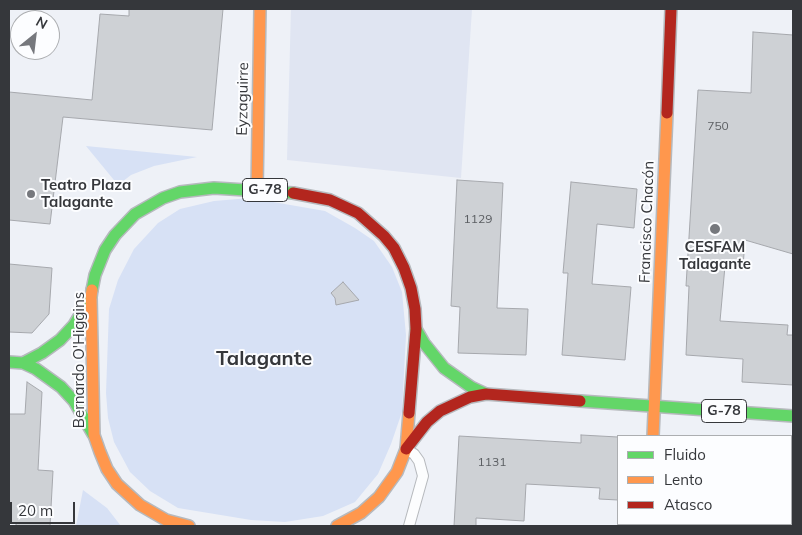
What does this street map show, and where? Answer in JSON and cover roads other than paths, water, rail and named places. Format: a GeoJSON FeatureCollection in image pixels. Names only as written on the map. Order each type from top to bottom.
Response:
{"type":"FeatureCollection","features":[{"type":"Feature","properties":{"kind":"main road","name":"Eyzaguirre"},"geometry":{"type":"LineString","coordinates":[[257,189],[260,9]]}},
{"type":"Feature","properties":{"kind":"main road","name":"Francisco Chacón"},"geometry":{"type":"LineString","coordinates":[[653,435],[671,9]]}},
{"type":"Feature","properties":{"kind":"main road","name":"Bernardo O'Higgins"},"geometry":{"type":"LineString","coordinates":[[189,526],[166,520],[152,513],[128,495],[107,469],[94,435],[91,297],[95,275],[105,250],[126,222],[146,206],[162,198],[197,188],[257,189],[297,193],[330,200],[358,213],[372,224],[394,248],[404,268],[415,308],[416,329],[406,449],[397,472],[379,497],[361,513],[338,526]]}},
{"type":"Feature","properties":{"kind":"main road","name":"G-78"},"geometry":{"type":"LineString","coordinates":[[9,362],[23,362],[42,353],[60,340],[74,325],[91,297]]}},
{"type":"Feature","properties":{"kind":"main road","name":"G-78"},"geometry":{"type":"LineString","coordinates":[[416,329],[424,343],[444,368],[457,379],[486,394]]}},
{"type":"Feature","properties":{"kind":"main road","name":"G-78"},"geometry":{"type":"LineString","coordinates":[[23,362],[60,387],[74,402],[94,435]]}},
{"type":"Feature","properties":{"kind":"main road","name":"G-78"},"geometry":{"type":"LineString","coordinates":[[406,449],[427,422],[440,412],[470,397],[486,394],[793,416]]}},
{"type":"Feature","properties":{"kind":"lane"},"geometry":{"type":"LineString","coordinates":[[406,449],[414,454],[419,462],[423,476],[409,526]]}},
{"type":"Feature","properties":{"kind":"place","name":"Teatro Plaza Talagante"},"geometry":{"type":"Point","coordinates":[31,194]}},
{"type":"Feature","properties":{"kind":"place","name":"CESFAM Talagante"},"geometry":{"type":"Point","coordinates":[715,229]}},
{"type":"Feature","properties":{"kind":"district","name":"Talagante"},"geometry":{"type":"Point","coordinates":[264,359]}}]}
